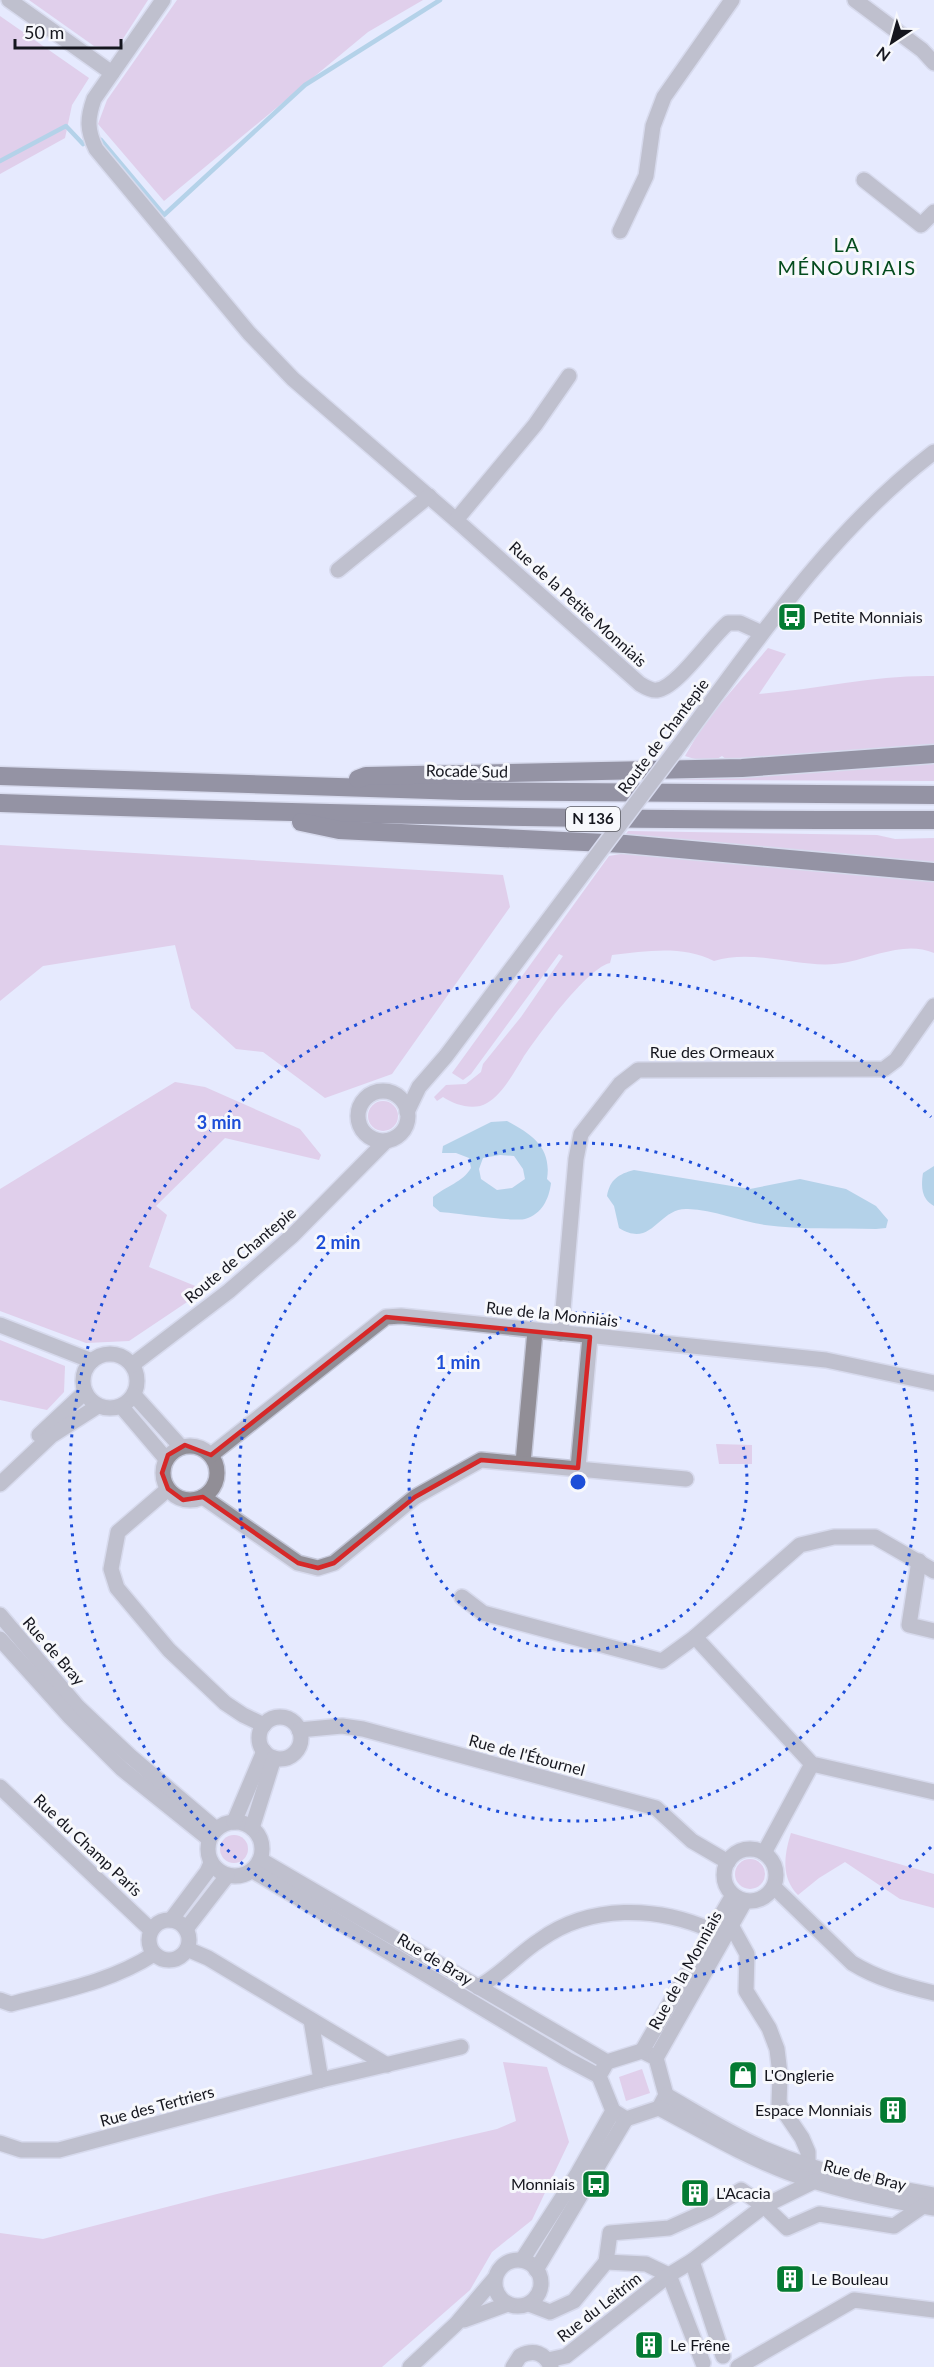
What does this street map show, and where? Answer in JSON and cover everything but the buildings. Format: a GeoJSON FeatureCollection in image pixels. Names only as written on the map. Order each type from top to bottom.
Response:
{"type":"FeatureCollection","features":[{"type":"Feature","properties":{"kind":"highway"},"geometry":{"type":"LineString","coordinates":[[329,787],[366,776],[742,768],[934,754]]}},
{"type":"Feature","properties":{"kind":"highway","name":"Rocade Sud"},"geometry":{"type":"LineString","coordinates":[[0,776],[622,794],[934,795]]}},
{"type":"Feature","properties":{"kind":"highway","name":"N 136"},"geometry":{"type":"LineString","coordinates":[[0,803],[252,812],[604,819],[934,820]]}},
{"type":"Feature","properties":{"kind":"highway"},"geometry":{"type":"LineString","coordinates":[[252,812],[339,830],[625,844],[934,872]]}},
{"type":"Feature","properties":{"kind":"street"},"geometry":{"type":"LineString","coordinates":[[9,0],[112,73]]}},
{"type":"Feature","properties":{"kind":"street","name":"Rue de la Petite Monniais"},"geometry":{"type":"LineString","coordinates":[[163,0],[94,99],[87,118],[89,135],[96,149],[249,333],[293,379],[429,496],[640,684],[654,691],[665,688],[678,679],[711,638],[728,623],[740,623],[762,633]]}},
{"type":"Feature","properties":{"kind":"street"},"geometry":{"type":"LineString","coordinates":[[620,231],[646,176],[653,126],[664,96],[732,0]]}},
{"type":"Feature","properties":{"kind":"street"},"geometry":{"type":"LineString","coordinates":[[855,0],[922,50],[934,63]]}},
{"type":"Feature","properties":{"kind":"street"},"geometry":{"type":"LineString","coordinates":[[864,180],[921,225],[934,212]]}},
{"type":"Feature","properties":{"kind":"street"},"geometry":{"type":"LineString","coordinates":[[456,520],[535,425],[569,376]]}},
{"type":"Feature","properties":{"kind":"street","name":"Route de Chantepie"},"geometry":{"type":"LineString","coordinates":[[407,1113],[419,1087],[446,1056],[816,563],[898,482],[934,452]]}},
{"type":"Feature","properties":{"kind":"street"},"geometry":{"type":"LineString","coordinates":[[338,570],[429,496]]}},
{"type":"Feature","properties":{"kind":"street","name":"Rue des Ormeaux"},"geometry":{"type":"LineString","coordinates":[[561,1333],[576,1159],[581,1134],[620,1084],[638,1070],[884,1069],[896,1060],[934,1006]]}},
{"type":"Feature","properties":{"kind":"street"},"geometry":{"type":"LineString","coordinates":[[392,1094],[419,1087]]}},
{"type":"Feature","properties":{"kind":"street"},"geometry":{"type":"LineString","coordinates":[[362,1130],[373,1139],[386,1141],[400,1134],[405,1128],[407,1113],[399,1098],[392,1094],[378,1092],[365,1099],[358,1111],[365,1145],[363,1163]]}},
{"type":"Feature","properties":{"kind":"street","name":"Route de Chantepie"},"geometry":{"type":"LineString","coordinates":[[132,1365],[229,1291],[294,1235],[386,1141]]}},
{"type":"Feature","properties":{"kind":"street","name":"Rue de la Monniais"},"geometry":{"type":"LineString","coordinates":[[211,1455],[386,1317],[401,1316],[826,1360],[934,1383]]}},
{"type":"Feature","properties":{"kind":"street"},"geometry":{"type":"LineString","coordinates":[[0,1325],[92,1360]]}},
{"type":"Feature","properties":{"kind":"street"},"geometry":{"type":"LineString","coordinates":[[523,1463],[535,1330]]}},
{"type":"Feature","properties":{"kind":"street"},"geometry":{"type":"LineString","coordinates":[[578,1468],[590,1337]]}},
{"type":"Feature","properties":{"kind":"street"},"geometry":{"type":"LineString","coordinates":[[0,1484],[51,1436],[98,1406],[121,1406],[134,1395],[137,1380],[132,1365],[117,1355],[99,1356],[92,1360],[84,1372],[85,1392],[98,1406]]}},
{"type":"Feature","properties":{"kind":"street"},"geometry":{"type":"LineString","coordinates":[[0,1474],[85,1392]]}},
{"type":"Feature","properties":{"kind":"street"},"geometry":{"type":"LineString","coordinates":[[134,1395],[181,1447]]}},
{"type":"Feature","properties":{"kind":"street"},"geometry":{"type":"LineString","coordinates":[[121,1406],[166,1459]]}},
{"type":"Feature","properties":{"kind":"street"},"geometry":{"type":"LineString","coordinates":[[195,1445],[211,1455],[217,1474],[215,1483],[203,1497],[183,1500],[168,1489],[162,1473],[166,1459],[181,1447],[195,1445]]}},
{"type":"Feature","properties":{"kind":"street"},"geometry":{"type":"LineString","coordinates":[[203,1497],[298,1563],[318,1568],[334,1563],[415,1497],[481,1460],[686,1479]]}},
{"type":"Feature","properties":{"kind":"street"},"geometry":{"type":"LineString","coordinates":[[168,1489],[118,1532],[111,1569],[117,1588],[169,1650],[209,1688],[243,1715],[264,1725]]}},
{"type":"Feature","properties":{"kind":"street"},"geometry":{"type":"LineString","coordinates":[[462,1597],[483,1613],[662,1661],[695,1637],[800,1545],[834,1537],[875,1537],[934,1571]]}},
{"type":"Feature","properties":{"kind":"street"},"geometry":{"type":"LineString","coordinates":[[919,1561],[909,1625],[934,1632]]}},
{"type":"Feature","properties":{"kind":"street","name":"Rue de Bray"},"geometry":{"type":"LineString","coordinates":[[0,1615],[78,1707],[213,1834]]}},
{"type":"Feature","properties":{"kind":"street"},"geometry":{"type":"LineString","coordinates":[[695,1637],[812,1764],[934,1792]]}},
{"type":"Feature","properties":{"kind":"street","name":"Rue de Bray"},"geometry":{"type":"LineString","coordinates":[[0,1639],[70,1717],[122,1769],[213,1834]]}},
{"type":"Feature","properties":{"kind":"street"},"geometry":{"type":"LineString","coordinates":[[252,1828],[269,1754],[259,1738],[264,1725],[274,1718],[290,1719],[300,1730],[301,1742],[295,1753],[289,1757],[269,1754]]}},
{"type":"Feature","properties":{"kind":"street","name":"Rue de l'Étournel"},"geometry":{"type":"LineString","coordinates":[[300,1730],[342,1725],[363,1729],[656,1808],[692,1841],[728,1862]]}},
{"type":"Feature","properties":{"kind":"street"},"geometry":{"type":"LineString","coordinates":[[234,1822],[252,1828],[262,1842],[257,1865],[236,1877],[227,1876],[211,1863],[208,1855],[213,1834],[234,1822],[269,1754]]}},
{"type":"Feature","properties":{"kind":"street"},"geometry":{"type":"LineString","coordinates":[[764,1853],[812,1764]]}},
{"type":"Feature","properties":{"kind":"street","name":"Rue du Champ Paris"},"geometry":{"type":"LineString","coordinates":[[0,1787],[151,1930]]}},
{"type":"Feature","properties":{"kind":"street"},"geometry":{"type":"LineString","coordinates":[[744,1850],[764,1853],[775,1868],[774,1887],[762,1899],[739,1898],[725,1880],[728,1862],[744,1850]]}},
{"type":"Feature","properties":{"kind":"street"},"geometry":{"type":"LineString","coordinates":[[171,1920],[207,1872],[211,1863]]}},
{"type":"Feature","properties":{"kind":"street","name":"Rue de Bray"},"geometry":{"type":"LineString","coordinates":[[257,1865],[478,1987],[603,2069]]}},
{"type":"Feature","properties":{"kind":"street","name":"Rue de Bray"},"geometry":{"type":"LineString","coordinates":[[257,1865],[567,2059],[603,2069]]}},
{"type":"Feature","properties":{"kind":"street"},"geometry":{"type":"LineString","coordinates":[[186,1929],[227,1876]]}},
{"type":"Feature","properties":{"kind":"street"},"geometry":{"type":"LineString","coordinates":[[774,1887],[852,1964],[867,1973],[898,1984],[934,1993]]}},
{"type":"Feature","properties":{"kind":"street","name":"Rue de la Monniais"},"geometry":{"type":"LineString","coordinates":[[649,2054],[731,1925],[739,1898]]}},
{"type":"Feature","properties":{"kind":"street","name":"Rue de la Monniais"},"geometry":{"type":"LineString","coordinates":[[649,2054],[711,1930],[739,1898]]}},
{"type":"Feature","properties":{"kind":"street"},"geometry":{"type":"LineString","coordinates":[[478,1987],[543,1937],[578,1920],[621,1912],[650,1912],[684,1919],[711,1930]]}},
{"type":"Feature","properties":{"kind":"street"},"geometry":{"type":"LineString","coordinates":[[171,1920],[186,1929],[189,1943],[187,1949],[173,1961],[166,1961],[154,1954],[148,1943],[151,1930],[159,1922],[171,1920]]}},
{"type":"Feature","properties":{"kind":"street","name":"Rue de Bray"},"geometry":{"type":"LineString","coordinates":[[731,1925],[747,1954],[746,1991],[764,2019],[777,2049],[780,2074],[779,2104],[802,2139],[808,2152],[808,2166]]}},
{"type":"Feature","properties":{"kind":"street"},"geometry":{"type":"LineString","coordinates":[[187,1949],[207,1958],[387,2066]]}},
{"type":"Feature","properties":{"kind":"street"},"geometry":{"type":"LineString","coordinates":[[0,2000],[11,2004],[103,1980],[132,1968],[154,1954]]}},
{"type":"Feature","properties":{"kind":"street"},"geometry":{"type":"LineString","coordinates":[[311,2020],[321,2080]]}},
{"type":"Feature","properties":{"kind":"street","name":"Rue des Tertriers"},"geometry":{"type":"LineString","coordinates":[[0,2143],[21,2150],[58,2150],[321,2080],[461,2047]]}},
{"type":"Feature","properties":{"kind":"street"},"geometry":{"type":"LineString","coordinates":[[522,2260],[620,2115],[663,2102],[649,2054],[603,2069],[620,2115],[537,2270]]}},
{"type":"Feature","properties":{"kind":"street","name":"Rue de Bray"},"geometry":{"type":"LineString","coordinates":[[663,2102],[808,2166],[857,2180],[934,2195]]}},
{"type":"Feature","properties":{"kind":"street","name":"Rue de Bray"},"geometry":{"type":"LineString","coordinates":[[663,2102],[755,2158],[815,2181],[856,2193],[928,2207]]}},
{"type":"Feature","properties":{"kind":"street","name":"Rue du Leitrim"},"geometry":{"type":"LineString","coordinates":[[513,2367],[520,2356],[526,2353],[537,2352],[550,2364],[566,2356],[669,2275],[692,2261],[764,2206],[815,2181]]}},
{"type":"Feature","properties":{"kind":"street"},"geometry":{"type":"LineString","coordinates":[[495,2277],[497,2293],[508,2304],[515,2306],[529,2304],[550,2312],[574,2301],[606,2262],[610,2233],[669,2228],[709,2210],[741,2190],[764,2206],[787,2228],[819,2214],[894,2226],[928,2207]]}},
{"type":"Feature","properties":{"kind":"street"},"geometry":{"type":"LineString","coordinates":[[410,2367],[456,2324],[498,2271],[508,2262],[522,2260],[537,2270],[541,2284],[539,2292],[529,2304]]}},
{"type":"Feature","properties":{"kind":"street"},"geometry":{"type":"LineString","coordinates":[[692,2261],[723,2356],[736,2367],[854,2300],[934,2310]]}},
{"type":"Feature","properties":{"kind":"street"},"geometry":{"type":"LineString","coordinates":[[606,2262],[646,2264],[669,2275],[702,2365],[710,2358],[723,2356]]}},
{"type":"Feature","properties":{"kind":"street"},"geometry":{"type":"LineString","coordinates":[[456,2324],[476,2314],[508,2304]]}},
{"type":"Feature","properties":{"kind":"highlighted area"},"geometry":{"type":"Polygon","coordinates":[[[386,1317],[590,1337],[578,1468],[481,1460],[415,1497],[334,1563],[318,1568],[298,1563],[203,1497],[183,1500],[168,1489],[162,1473],[168,1455],[185,1445],[211,1455],[386,1317]]]}},
{"type":"Feature","properties":{"kind":"shaded area"},"geometry":{"type":"Polygon","coordinates":[[[29,0],[148,0],[117,48],[94,46],[29,0]]]}},
{"type":"Feature","properties":{"kind":"shaded area"},"geometry":{"type":"Polygon","coordinates":[[[177,0],[423,0],[368,32],[164,201],[98,124],[107,100],[177,0]]]}},
{"type":"Feature","properties":{"kind":"shaded area"},"geometry":{"type":"Polygon","coordinates":[[[0,16],[89,78],[72,105],[65,138],[0,174],[0,16]]]}},
{"type":"Feature","properties":{"kind":"shaded area"},"geometry":{"type":"Polygon","coordinates":[[[768,648],[786,654],[759,694],[868,680],[934,676],[934,744],[726,759],[722,756],[708,761],[685,756],[705,722],[768,648]]]}},
{"type":"Feature","properties":{"kind":"shaded area"},"geometry":{"type":"Polygon","coordinates":[[[934,758],[934,781],[666,780],[670,775],[934,758]]]}},
{"type":"Feature","properties":{"kind":"shaded area"},"geometry":{"type":"Polygon","coordinates":[[[628,831],[877,835],[895,839],[934,838],[934,865],[623,838],[628,831]]]}},
{"type":"Feature","properties":{"kind":"shaded area"},"geometry":{"type":"Polygon","coordinates":[[[0,845],[503,875],[510,907],[392,1074],[325,1098],[263,1052],[236,1049],[191,1008],[175,945],[43,966],[0,1001],[0,845]]]}},
{"type":"Feature","properties":{"kind":"shaded area"},"geometry":{"type":"Polygon","coordinates":[[[632,852],[934,881],[934,953],[913,948],[902,949],[832,964],[747,957],[730,957],[714,961],[690,953],[664,950],[612,955],[610,963],[589,977],[564,1003],[531,1046],[508,1082],[493,1099],[476,1107],[459,1105],[443,1097],[437,1101],[434,1097],[446,1085],[466,1084],[481,1072],[483,1064],[521,1017],[563,956],[559,954],[471,1074],[463,1080],[452,1073],[609,856],[632,852]]]}},
{"type":"Feature","properties":{"kind":"shaded area"},"geometry":{"type":"Polygon","coordinates":[[[175,1082],[205,1087],[300,1129],[321,1155],[319,1160],[225,1138],[156,1206],[167,1215],[149,1267],[205,1290],[129,1341],[86,1343],[0,1311],[0,1189],[175,1082]]]}},
{"type":"Feature","properties":{"kind":"shaded area"},"geometry":{"type":"Polygon","coordinates":[[[383,1101],[394,1105],[398,1116],[394,1127],[383,1131],[372,1127],[368,1116],[372,1105],[383,1101]]]}},
{"type":"Feature","properties":{"kind":"shaded area"},"geometry":{"type":"Polygon","coordinates":[[[0,1340],[65,1366],[64,1392],[47,1410],[0,1400],[0,1340]]]}},
{"type":"Feature","properties":{"kind":"shaded area"},"geometry":{"type":"Polygon","coordinates":[[[716,1444],[752,1445],[752,1464],[719,1464],[716,1444]]]}},
{"type":"Feature","properties":{"kind":"shaded area"},"geometry":{"type":"Polygon","coordinates":[[[791,1833],[934,1874],[934,1908],[900,1899],[845,1862],[819,1878],[798,1895],[786,1874],[786,1858],[791,1833]]]}},
{"type":"Feature","properties":{"kind":"shaded area"},"geometry":{"type":"Polygon","coordinates":[[[234,1835],[244,1839],[248,1849],[244,1859],[234,1863],[224,1859],[220,1849],[224,1839],[234,1835]]]}},
{"type":"Feature","properties":{"kind":"shaded area"},"geometry":{"type":"Polygon","coordinates":[[[750,1859],[756,1860],[764,1868],[764,1880],[756,1888],[750,1889],[744,1888],[736,1880],[735,1874],[736,1868],[744,1860],[750,1859]]]}},
{"type":"Feature","properties":{"kind":"shaded area"},"geometry":{"type":"Polygon","coordinates":[[[503,2062],[547,2067],[569,2142],[532,2220],[492,2252],[470,2290],[382,2367],[0,2367],[0,2233],[43,2239],[217,2194],[497,2129],[516,2121],[503,2062]]]}},
{"type":"Feature","properties":{"kind":"shaded area"},"geometry":{"type":"Polygon","coordinates":[[[642,2069],[650,2093],[626,2101],[619,2077],[642,2069]]]}},
{"type":"Feature","properties":{"kind":"water"},"geometry":{"type":"Polygon","coordinates":[[[507,1121],[532,1137],[543,1150],[548,1168],[547,1179],[551,1183],[544,1205],[531,1217],[519,1220],[440,1212],[433,1206],[433,1197],[459,1180],[471,1168],[469,1158],[456,1153],[442,1153],[443,1146],[491,1122],[507,1121]],[[500,1155],[483,1158],[479,1169],[481,1179],[497,1190],[512,1188],[525,1179],[523,1169],[514,1156],[500,1155]]]}},
{"type":"Feature","properties":{"kind":"water"},"geometry":{"type":"Polygon","coordinates":[[[934,1166],[934,1206],[924,1196],[922,1183],[923,1173],[934,1166]]]}},
{"type":"Feature","properties":{"kind":"water"},"geometry":{"type":"Polygon","coordinates":[[[634,1170],[750,1189],[800,1179],[846,1189],[876,1206],[888,1220],[886,1228],[876,1229],[792,1228],[765,1225],[707,1211],[688,1209],[669,1214],[648,1231],[640,1234],[630,1233],[619,1228],[614,1206],[607,1196],[610,1185],[616,1178],[634,1170]]]}},
{"type":"Feature","properties":{"kind":"waterway"},"geometry":{"type":"LineString","coordinates":[[101,140],[164,215],[305,85],[440,0]]}},
{"type":"Feature","properties":{"kind":"waterway"},"geometry":{"type":"LineString","coordinates":[[0,161],[66,126],[83,144]]}},
{"type":"Feature","properties":{"kind":"place","name":"Petite Monniais"},"geometry":{"type":"Point","coordinates":[792,617]}},
{"type":"Feature","properties":{"kind":"place","name":"L'Onglerie"},"geometry":{"type":"Point","coordinates":[743,2075]}},
{"type":"Feature","properties":{"kind":"place","name":"Espace Monniais"},"geometry":{"type":"Point","coordinates":[893,2110]}},
{"type":"Feature","properties":{"kind":"place","name":"Monniais"},"geometry":{"type":"Point","coordinates":[596,2184]}},
{"type":"Feature","properties":{"kind":"place","name":"L'Acacia"},"geometry":{"type":"Point","coordinates":[695,2193]}},
{"type":"Feature","properties":{"kind":"place","name":"Le Bouleau"},"geometry":{"type":"Point","coordinates":[790,2279]}},
{"type":"Feature","properties":{"kind":"place","name":"Le Frêne"},"geometry":{"type":"Point","coordinates":[649,2345]}},
{"type":"Feature","properties":{"kind":"district","name":"LA MÉNOURIAIS"},"geometry":{"type":"Point","coordinates":[847,256]}}]}
